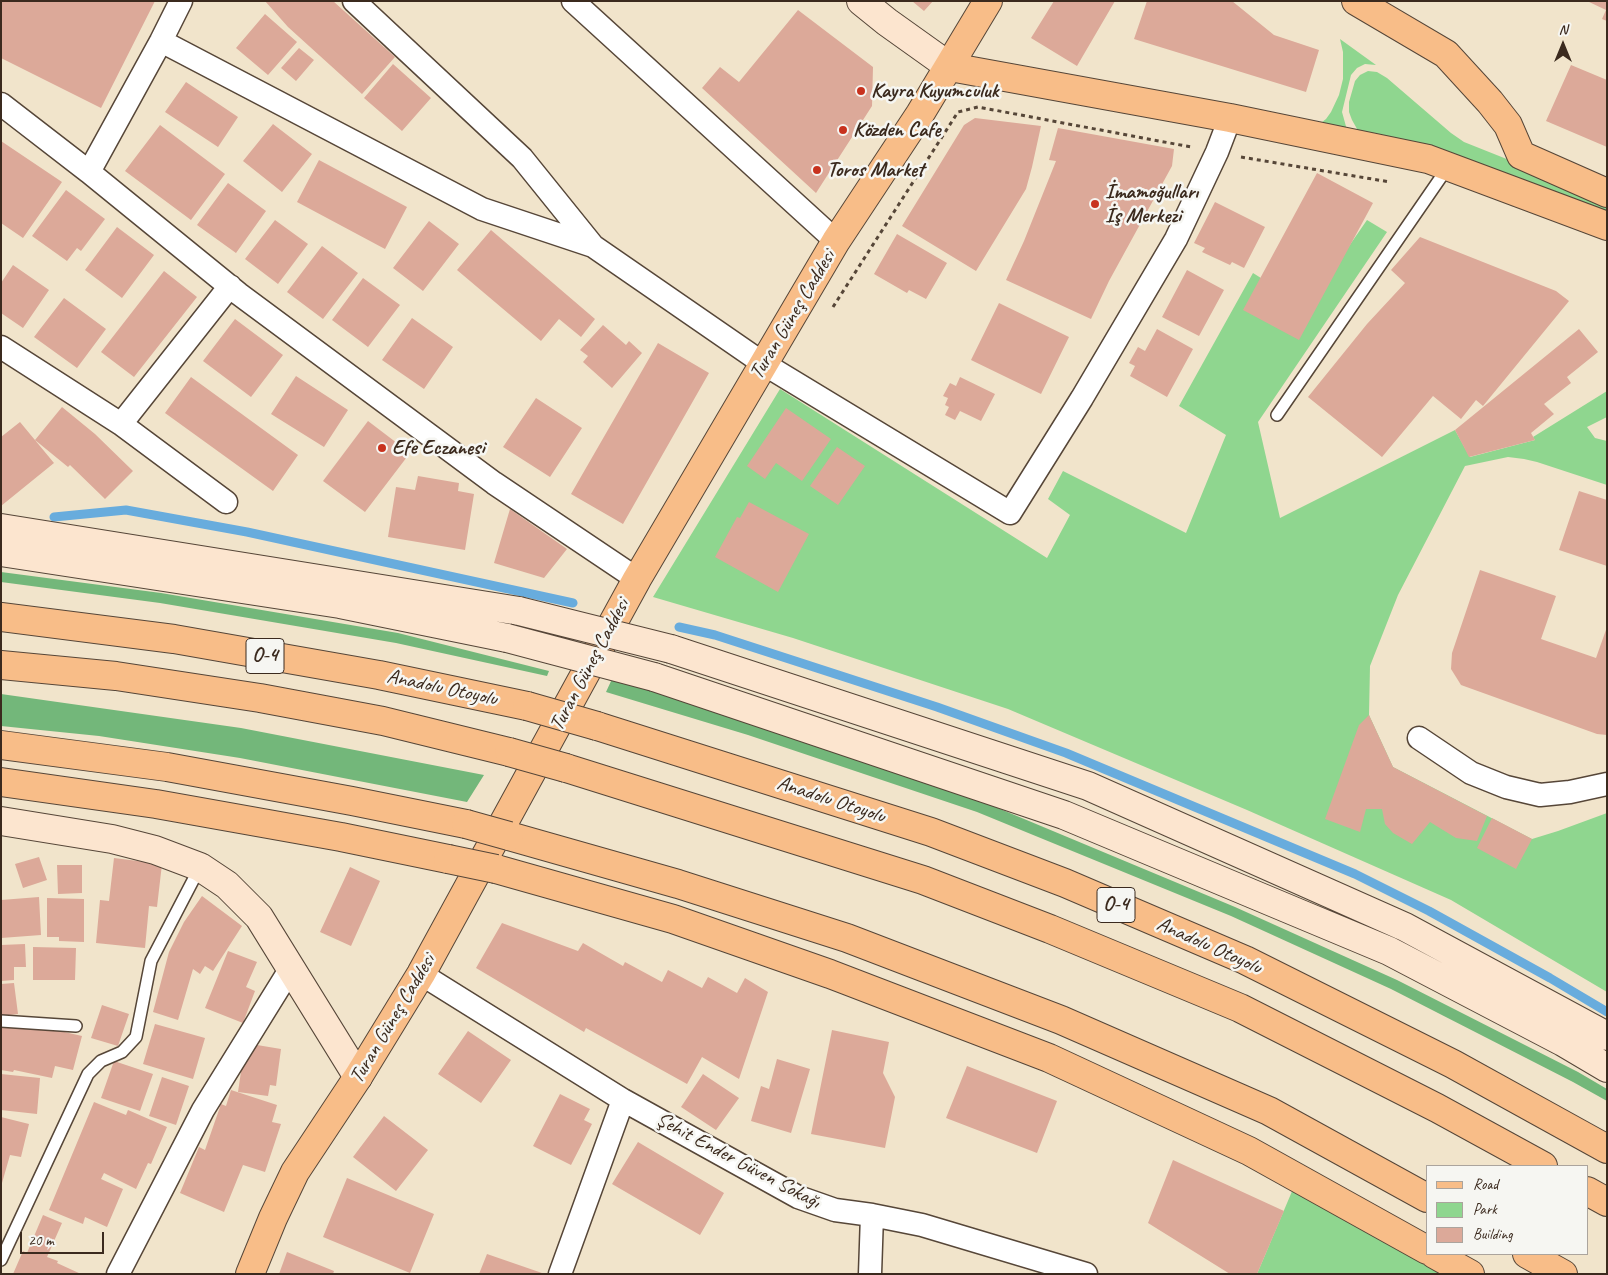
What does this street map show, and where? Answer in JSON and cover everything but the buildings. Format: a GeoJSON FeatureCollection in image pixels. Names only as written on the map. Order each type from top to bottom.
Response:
{"type":"FeatureCollection","features":[{"type":"Feature","properties":{"kind":"main road","name":"Turan Güneş Caddesi"},"geometry":{"type":"LineString","coordinates":[[250,1274],[272,1218],[295,1172],[358,1077],[421,974],[637,579],[836,242],[950,67],[988,1]]}},
{"type":"Feature","properties":{"kind":"main road"},"geometry":{"type":"LineString","coordinates":[[1356,1],[1446,54],[1490,102],[1508,125],[1521,155],[1607,194]]}},
{"type":"Feature","properties":{"kind":"main road"},"geometry":{"type":"LineString","coordinates":[[950,67],[1230,118],[1428,159],[1607,226]]}},
{"type":"Feature","properties":{"kind":"main road","name":"Anadolu Otoyolu"},"geometry":{"type":"LineString","coordinates":[[1,617],[184,641],[379,675],[527,706],[597,726],[931,832],[1065,883],[1245,960],[1453,1064],[1607,1149]]}},
{"type":"Feature","properties":{"kind":"main road","name":"Anadolu Otoyolu"},"geometry":{"type":"LineString","coordinates":[[1,665],[116,676],[260,698],[383,721],[566,768],[923,880],[1050,929],[1240,1008],[1437,1108],[1541,1165]]}},
{"type":"Feature","properties":{"kind":"main road"},"geometry":{"type":"LineString","coordinates":[[1,745],[167,767],[466,824],[678,884],[847,938],[1061,1020],[1269,1111],[1426,1197]]}},
{"type":"Feature","properties":{"kind":"main road"},"geometry":{"type":"LineString","coordinates":[[1,782],[156,804],[448,858],[496,869],[673,919],[830,974],[1049,1058],[1249,1151],[1426,1249]]}},
{"type":"Feature","properties":{"kind":"main road"},"geometry":{"type":"LineString","coordinates":[[1588,1191],[1607,1202]]}},
{"type":"Feature","properties":{"kind":"main road"},"geometry":{"type":"LineString","coordinates":[[1436,1255],[1470,1274]]}},
{"type":"Feature","properties":{"kind":"main road"},"geometry":{"type":"LineString","coordinates":[[1529,1255],[1563,1274]]}},
{"type":"Feature","properties":{"kind":"street"},"geometry":{"type":"LineString","coordinates":[[89,172],[161,41],[180,1]]}},
{"type":"Feature","properties":{"kind":"street"},"geometry":{"type":"LineString","coordinates":[[354,1],[522,158],[594,246],[764,364],[1010,513],[1082,398],[1176,239],[1217,152],[1230,118]]}},
{"type":"Feature","properties":{"kind":"street"},"geometry":{"type":"LineString","coordinates":[[572,1],[836,242]]}},
{"type":"Feature","properties":{"kind":"street"},"geometry":{"type":"LineString","coordinates":[[861,1],[950,67]]}},
{"type":"Feature","properties":{"kind":"street"},"geometry":{"type":"LineString","coordinates":[[161,41],[482,209],[594,246]]}},
{"type":"Feature","properties":{"kind":"street"},"geometry":{"type":"LineString","coordinates":[[1,104],[89,172],[230,286],[494,484],[637,579]]}},
{"type":"Feature","properties":{"kind":"street"},"geometry":{"type":"LineString","coordinates":[[121,424],[230,286]]}},
{"type":"Feature","properties":{"kind":"street"},"geometry":{"type":"LineString","coordinates":[[1,346],[121,424],[226,502]]}},
{"type":"Feature","properties":{"kind":"street"},"geometry":{"type":"LineString","coordinates":[[1,528],[519,612],[671,649],[1088,786],[1406,927],[1607,1036]]}},
{"type":"Feature","properties":{"kind":"street"},"geometry":{"type":"LineString","coordinates":[[1,552],[340,604],[507,638],[654,677],[1064,815],[1390,951],[1563,1042],[1607,1068]]}},
{"type":"Feature","properties":{"kind":"street"},"geometry":{"type":"LineString","coordinates":[[1419,738],[1471,773],[1506,787],[1540,794],[1570,792],[1607,784]]}},
{"type":"Feature","properties":{"kind":"street"},"geometry":{"type":"LineString","coordinates":[[1,821],[112,839],[155,850],[200,867],[227,885],[259,917],[358,1077]]}},
{"type":"Feature","properties":{"kind":"street"},"geometry":{"type":"LineString","coordinates":[[118,1274],[203,1110],[291,968]]}},
{"type":"Feature","properties":{"kind":"street","name":"Şehit Ender Güven Sokağı"},"geometry":{"type":"LineString","coordinates":[[421,974],[623,1100],[798,1197],[835,1210],[922,1225],[1086,1274]]}},
{"type":"Feature","properties":{"kind":"street"},"geometry":{"type":"LineString","coordinates":[[560,1274],[623,1100]]}},
{"type":"Feature","properties":{"kind":"street"},"geometry":{"type":"LineString","coordinates":[[870,1274],[872,1215]]}},
{"type":"Feature","properties":{"kind":"lane"},"geometry":{"type":"LineString","coordinates":[[1277,415],[1448,167]]}},
{"type":"Feature","properties":{"kind":"lane"},"geometry":{"type":"LineString","coordinates":[[1,1260],[88,1074],[101,1061],[122,1052],[136,1037],[151,961],[200,867]]}},
{"type":"Feature","properties":{"kind":"lane"},"geometry":{"type":"LineString","coordinates":[[1,1021],[76,1026]]}},
{"type":"Feature","properties":{"kind":"path"},"geometry":{"type":"LineString","coordinates":[[829,312],[958,112],[978,107],[1217,152],[1414,186],[1431,192]]}},
{"type":"Feature","properties":{"kind":"green space"},"geometry":{"type":"Polygon","coordinates":[[[1340,39],[1376,65],[1365,64],[1357,68],[1351,75],[1342,112],[1347,130],[1317,126],[1331,112],[1339,95],[1343,79],[1343,52],[1340,39]]]}},
{"type":"Feature","properties":{"kind":"green space"},"geometry":{"type":"Polygon","coordinates":[[[1368,71],[1377,72],[1387,78],[1464,142],[1607,199],[1607,221],[1361,136],[1349,112],[1349,102],[1355,81],[1360,75],[1368,71]]]}},
{"type":"Feature","properties":{"kind":"green space"},"geometry":{"type":"Polygon","coordinates":[[[1367,220],[1387,232],[1258,422],[1280,518],[1455,430],[1470,457],[1535,440],[1533,437],[1607,391],[1607,417],[1587,427],[1595,438],[1607,441],[1607,485],[1524,459],[1508,457],[1465,466],[1398,595],[1370,666],[1369,715],[1393,767],[1532,839],[1607,813],[1607,992],[1451,900],[1247,810],[1008,709],[793,638],[653,597],[780,389],[1047,558],[1070,515],[1048,499],[1063,471],[1186,533],[1226,435],[1179,406],[1253,273],[1307,307],[1367,220]]]}},
{"type":"Feature","properties":{"kind":"green space"},"geometry":{"type":"Polygon","coordinates":[[[1,572],[161,593],[398,633],[549,671],[547,676],[396,643],[160,603],[1,582],[1,572]]]}},
{"type":"Feature","properties":{"kind":"green space"},"geometry":{"type":"Polygon","coordinates":[[[612,679],[753,723],[981,801],[1235,907],[1397,980],[1578,1072],[1607,1089],[1607,1101],[1391,989],[1231,916],[977,812],[748,735],[606,692],[612,679]]]}},
{"type":"Feature","properties":{"kind":"green space"},"geometry":{"type":"Polygon","coordinates":[[[1,694],[241,728],[484,775],[467,802],[240,758],[99,736],[1,726],[1,694]]]}},
{"type":"Feature","properties":{"kind":"green space"},"geometry":{"type":"Polygon","coordinates":[[[1293,1189],[1446,1274],[1257,1274],[1293,1189]]]}},
{"type":"Feature","properties":{"kind":"waterway"},"geometry":{"type":"LineString","coordinates":[[54,517],[126,510],[247,532],[573,603]]}},
{"type":"Feature","properties":{"kind":"waterway"},"geometry":{"type":"LineString","coordinates":[[679,627],[715,635],[937,707],[1066,753],[1355,874],[1429,911],[1607,1012]]}},
{"type":"Feature","properties":{"kind":"place","name":"Kayra Kuyumculuk"},"geometry":{"type":"Point","coordinates":[861,91]}},
{"type":"Feature","properties":{"kind":"place","name":"Közden Cafe"},"geometry":{"type":"Point","coordinates":[843,130]}},
{"type":"Feature","properties":{"kind":"place","name":"Toros Market"},"geometry":{"type":"Point","coordinates":[817,170]}},
{"type":"Feature","properties":{"kind":"place","name":"İmamoğulları İş Merkezi"},"geometry":{"type":"Point","coordinates":[1095,204]}},
{"type":"Feature","properties":{"kind":"place","name":"Efe Eczanesi"},"geometry":{"type":"Point","coordinates":[382,448]}}]}
